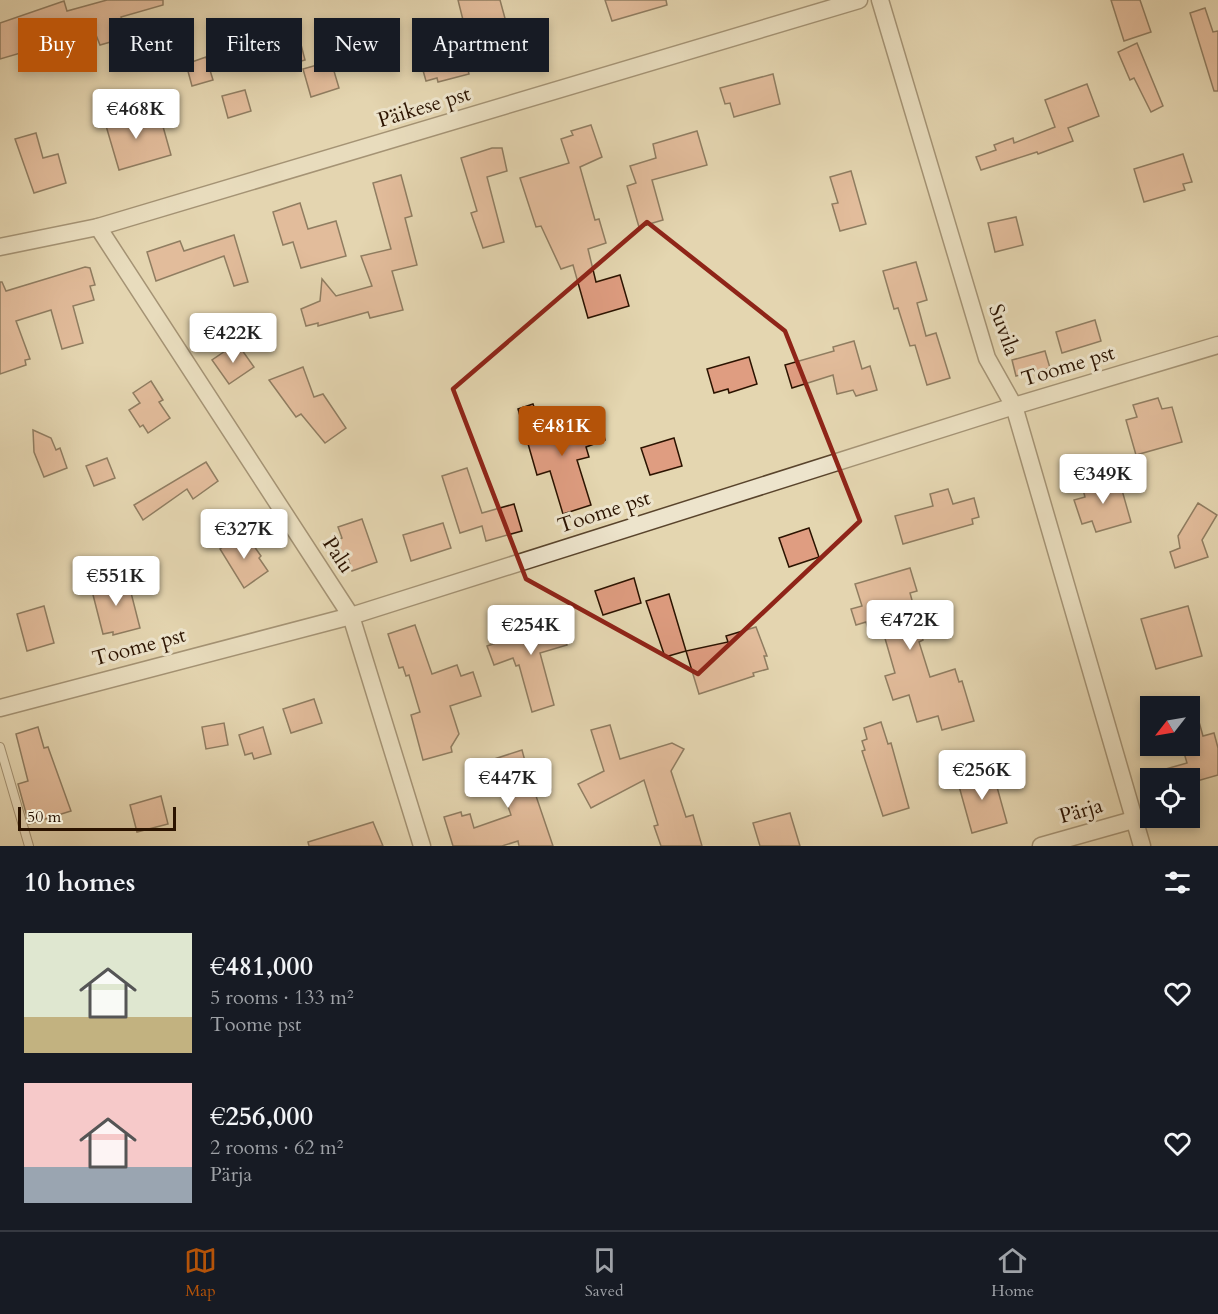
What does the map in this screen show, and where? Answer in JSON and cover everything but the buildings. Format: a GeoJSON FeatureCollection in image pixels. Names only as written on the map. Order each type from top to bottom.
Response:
{"type":"FeatureCollection","features":[{"type":"Feature","properties":{"kind":"street","name":"Päikese pst"},"geometry":{"type":"LineString","coordinates":[[0,247],[98,227],[859,0]]}},
{"type":"Feature","properties":{"kind":"street","name":"Suvila"},"geometry":{"type":"LineString","coordinates":[[879,0],[987,358],[1014,406],[1142,846]]}},
{"type":"Feature","properties":{"kind":"street","name":"Palu"},"geometry":{"type":"LineString","coordinates":[[98,227],[351,616],[422,846]]}},
{"type":"Feature","properties":{"kind":"street","name":"Toome pst"},"geometry":{"type":"LineString","coordinates":[[0,708],[351,616],[1014,406],[1218,345]]}},
{"type":"Feature","properties":{"kind":"street","name":"Pärja"},"geometry":{"type":"LineString","coordinates":[[1041,846],[1133,820]]}},
{"type":"Feature","properties":{"kind":"lane"},"geometry":{"type":"LineString","coordinates":[[0,747],[29,846]]}},
{"type":"Feature","properties":{"kind":"highlighted area"},"geometry":{"type":"Polygon","coordinates":[[[647,222],[785,331],[860,521],[698,674],[526,579],[453,389],[647,222]]]}}]}
